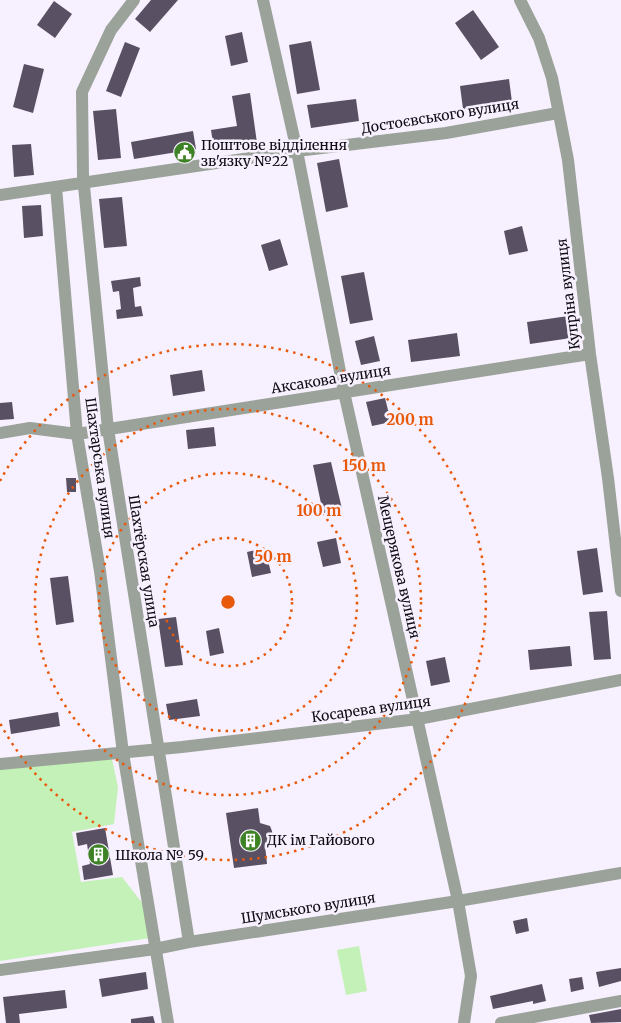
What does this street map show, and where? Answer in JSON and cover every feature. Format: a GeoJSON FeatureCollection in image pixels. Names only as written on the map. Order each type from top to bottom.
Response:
{"type":"FeatureCollection","features":[{"type":"Feature","properties":{"kind":"street","name":"Шахтёрская улица"},"geometry":{"type":"LineString","coordinates":[[134,0],[111,30],[82,92],[84,183],[108,429],[189,942]]}},
{"type":"Feature","properties":{"kind":"street","name":"Мещерякова вулиця"},"geometry":{"type":"LineString","coordinates":[[262,0],[297,151],[344,392],[458,901],[471,976],[464,1023]]}},
{"type":"Feature","properties":{"kind":"street","name":"Купріна вулиця"},"geometry":{"type":"LineString","coordinates":[[520,0],[539,38],[552,78],[568,160],[590,354],[608,478],[621,591]]}},
{"type":"Feature","properties":{"kind":"street","name":"Достоєвського вулиця"},"geometry":{"type":"LineString","coordinates":[[0,195],[297,151],[446,133],[558,113]]}},
{"type":"Feature","properties":{"kind":"street","name":"Шахтарська вулиця"},"geometry":{"type":"LineString","coordinates":[[56,187],[77,434],[100,571],[123,753],[168,1023]]}},
{"type":"Feature","properties":{"kind":"street","name":"Аксакова вулиця"},"geometry":{"type":"LineString","coordinates":[[0,433],[30,428],[77,434],[590,354]]}},
{"type":"Feature","properties":{"kind":"street","name":"Косарева вулиця"},"geometry":{"type":"LineString","coordinates":[[0,764],[123,753],[418,719],[621,680]]}},
{"type":"Feature","properties":{"kind":"street","name":"Шумського вулиця"},"geometry":{"type":"LineString","coordinates":[[0,970],[155,949],[621,873]]}},
{"type":"Feature","properties":{"kind":"street"},"geometry":{"type":"LineString","coordinates":[[501,1023],[621,1001]]}},
{"type":"Feature","properties":{"kind":"green space"},"geometry":{"type":"Polygon","coordinates":[[[112,759],[118,787],[114,824],[72,832],[81,882],[122,877],[147,909],[150,938],[0,961],[0,769],[112,759]]]}},
{"type":"Feature","properties":{"kind":"green space"},"geometry":{"type":"Polygon","coordinates":[[[359,946],[367,991],[346,995],[337,950],[359,946]]]}},
{"type":"Feature","properties":{"kind":"building"},"geometry":{"type":"Polygon","coordinates":[[[151,0],[178,0],[150,32],[135,19],[151,0]]]}},
{"type":"Feature","properties":{"kind":"building"},"geometry":{"type":"Polygon","coordinates":[[[54,1],[72,14],[55,38],[37,25],[54,1]]]}},
{"type":"Feature","properties":{"kind":"building"},"geometry":{"type":"Polygon","coordinates":[[[473,10],[499,47],[481,60],[455,23],[473,10]]]}},
{"type":"Feature","properties":{"kind":"building"},"geometry":{"type":"Polygon","coordinates":[[[242,32],[248,62],[231,66],[225,36],[242,32]]]}},
{"type":"Feature","properties":{"kind":"building"},"geometry":{"type":"Polygon","coordinates":[[[311,41],[320,90],[297,94],[289,45],[311,41]]]}},
{"type":"Feature","properties":{"kind":"building"},"geometry":{"type":"Polygon","coordinates":[[[125,42],[140,48],[121,97],[106,91],[125,42]]]}},
{"type":"Feature","properties":{"kind":"building"},"geometry":{"type":"Polygon","coordinates":[[[24,64],[44,69],[33,113],[13,107],[24,64]]]}},
{"type":"Feature","properties":{"kind":"building"},"geometry":{"type":"Polygon","coordinates":[[[509,79],[512,102],[463,109],[460,86],[509,79]]]}},
{"type":"Feature","properties":{"kind":"building"},"geometry":{"type":"Polygon","coordinates":[[[250,93],[257,143],[214,150],[211,130],[237,126],[232,96],[250,93]]]}},
{"type":"Feature","properties":{"kind":"building"},"geometry":{"type":"Polygon","coordinates":[[[356,99],[359,121],[311,128],[307,105],[356,99]]]}},
{"type":"Feature","properties":{"kind":"building"},"geometry":{"type":"Polygon","coordinates":[[[116,109],[121,158],[98,160],[93,111],[116,109]]]}},
{"type":"Feature","properties":{"kind":"building"},"geometry":{"type":"Polygon","coordinates":[[[193,131],[196,149],[134,159],[131,142],[193,131]]]}},
{"type":"Feature","properties":{"kind":"building"},"geometry":{"type":"Polygon","coordinates":[[[31,144],[34,175],[14,177],[12,145],[31,144]]]}},
{"type":"Feature","properties":{"kind":"building"},"geometry":{"type":"Polygon","coordinates":[[[339,159],[348,207],[326,212],[317,163],[339,159]]]}},
{"type":"Feature","properties":{"kind":"building"},"geometry":{"type":"Polygon","coordinates":[[[122,197],[127,246],[104,248],[99,199],[122,197]]]}},
{"type":"Feature","properties":{"kind":"building"},"geometry":{"type":"Polygon","coordinates":[[[41,205],[43,236],[24,238],[22,206],[41,205]]]}},
{"type":"Feature","properties":{"kind":"building"},"geometry":{"type":"Polygon","coordinates":[[[522,226],[528,251],[509,255],[504,231],[522,226]]]}},
{"type":"Feature","properties":{"kind":"building"},"geometry":{"type":"Polygon","coordinates":[[[280,239],[288,265],[269,271],[261,245],[280,239]]]}},
{"type":"Feature","properties":{"kind":"building"},"geometry":{"type":"Polygon","coordinates":[[[364,272],[373,320],[350,324],[341,276],[364,272]]]}},
{"type":"Feature","properties":{"kind":"building"},"geometry":{"type":"Polygon","coordinates":[[[140,277],[141,286],[133,288],[135,307],[141,306],[143,316],[117,319],[116,310],[121,309],[119,291],[113,292],[111,281],[140,277]]]}},
{"type":"Feature","properties":{"kind":"building"},"geometry":{"type":"Polygon","coordinates":[[[575,315],[578,337],[530,344],[527,322],[575,315]]]}},
{"type":"Feature","properties":{"kind":"building"},"geometry":{"type":"Polygon","coordinates":[[[457,333],[460,356],[411,362],[408,340],[457,333]]]}},
{"type":"Feature","properties":{"kind":"building"},"geometry":{"type":"Polygon","coordinates":[[[374,336],[380,361],[361,365],[355,341],[374,336]]]}},
{"type":"Feature","properties":{"kind":"building"},"geometry":{"type":"Polygon","coordinates":[[[202,370],[205,391],[173,396],[170,375],[202,370]]]}},
{"type":"Feature","properties":{"kind":"building"},"geometry":{"type":"Polygon","coordinates":[[[385,398],[391,422],[372,426],[366,402],[385,398]]]}},
{"type":"Feature","properties":{"kind":"building"},"geometry":{"type":"Polygon","coordinates":[[[12,402],[14,419],[0,420],[0,403],[12,402]]]}},
{"type":"Feature","properties":{"kind":"building"},"geometry":{"type":"Polygon","coordinates":[[[214,427],[216,446],[188,449],[186,430],[214,427]]]}},
{"type":"Feature","properties":{"kind":"building"},"geometry":{"type":"Polygon","coordinates":[[[331,462],[342,509],[323,513],[313,465],[331,462]]]}},
{"type":"Feature","properties":{"kind":"building"},"geometry":{"type":"Polygon","coordinates":[[[66,478],[76,478],[76,492],[67,492],[66,478]]]}},
{"type":"Feature","properties":{"kind":"building"},"geometry":{"type":"Polygon","coordinates":[[[336,538],[341,563],[323,567],[317,542],[336,538]]]}},
{"type":"Feature","properties":{"kind":"building"},"geometry":{"type":"Polygon","coordinates":[[[265,548],[271,573],[252,577],[247,552],[265,548]]]}},
{"type":"Feature","properties":{"kind":"building"},"geometry":{"type":"Polygon","coordinates":[[[597,548],[603,592],[583,595],[577,551],[597,548]]]}},
{"type":"Feature","properties":{"kind":"building"},"geometry":{"type":"Polygon","coordinates":[[[68,576],[74,622],[56,625],[50,578],[68,576]]]}},
{"type":"Feature","properties":{"kind":"building"},"geometry":{"type":"Polygon","coordinates":[[[607,611],[611,659],[594,660],[589,612],[607,611]]]}},
{"type":"Feature","properties":{"kind":"building"},"geometry":{"type":"Polygon","coordinates":[[[176,617],[183,665],[165,667],[158,619],[176,617]]]}},
{"type":"Feature","properties":{"kind":"building"},"geometry":{"type":"Polygon","coordinates":[[[219,628],[224,653],[210,656],[206,631],[219,628]]]}},
{"type":"Feature","properties":{"kind":"building"},"geometry":{"type":"Polygon","coordinates":[[[570,646],[572,666],[530,670],[528,650],[570,646]]]}},
{"type":"Feature","properties":{"kind":"building"},"geometry":{"type":"Polygon","coordinates":[[[445,657],[450,682],[431,686],[426,661],[445,657]]]}},
{"type":"Feature","properties":{"kind":"building"},"geometry":{"type":"Polygon","coordinates":[[[197,699],[200,716],[169,720],[166,704],[197,699]]]}},
{"type":"Feature","properties":{"kind":"building"},"geometry":{"type":"Polygon","coordinates":[[[58,712],[60,726],[11,734],[9,720],[58,712]]]}},
{"type":"Feature","properties":{"kind":"building","name":"ДК ім Гайового"},"geometry":{"type":"Polygon","coordinates":[[[258,808],[260,823],[270,826],[272,831],[273,838],[265,845],[267,864],[234,868],[226,813],[258,808]]]}},
{"type":"Feature","properties":{"kind":"building","name":"Школа № 59"},"geometry":{"type":"Polygon","coordinates":[[[105,828],[113,875],[84,880],[82,866],[90,864],[87,844],[78,846],[76,833],[105,828]]]}},
{"type":"Feature","properties":{"kind":"building"},"geometry":{"type":"Polygon","coordinates":[[[527,918],[529,931],[516,934],[513,921],[527,918]]]}},
{"type":"Feature","properties":{"kind":"building"},"geometry":{"type":"Polygon","coordinates":[[[621,968],[621,981],[599,987],[596,972],[621,968]]]}},
{"type":"Feature","properties":{"kind":"building"},"geometry":{"type":"Polygon","coordinates":[[[146,972],[148,989],[102,997],[99,979],[146,972]]]}},
{"type":"Feature","properties":{"kind":"building"},"geometry":{"type":"Polygon","coordinates":[[[582,977],[584,989],[571,992],[569,979],[582,977]]]}},
{"type":"Feature","properties":{"kind":"building"},"geometry":{"type":"Polygon","coordinates":[[[542,984],[546,1001],[533,1004],[533,1001],[493,1009],[490,996],[542,984]]]}},
{"type":"Feature","properties":{"kind":"building"},"geometry":{"type":"Polygon","coordinates":[[[65,990],[67,1008],[19,1014],[20,1023],[6,1023],[3,997],[65,990]]]}},
{"type":"Feature","properties":{"kind":"building"},"geometry":{"type":"Polygon","coordinates":[[[621,1009],[621,1022],[591,1023],[589,1015],[621,1009]]]}},
{"type":"Feature","properties":{"kind":"building"},"geometry":{"type":"Polygon","coordinates":[[[153,1016],[155,1023],[131,1023],[131,1019],[153,1016]]]}},
{"type":"Feature","properties":{"kind":"place","name":"Поштове відділення зв'язку №22"},"geometry":{"type":"Point","coordinates":[185,153]}},
{"type":"Feature","properties":{"kind":"place","name":"ДК ім Гайового"},"geometry":{"type":"Point","coordinates":[251,840]}},
{"type":"Feature","properties":{"kind":"place","name":"Школа № 59"},"geometry":{"type":"Point","coordinates":[99,855]}}]}
